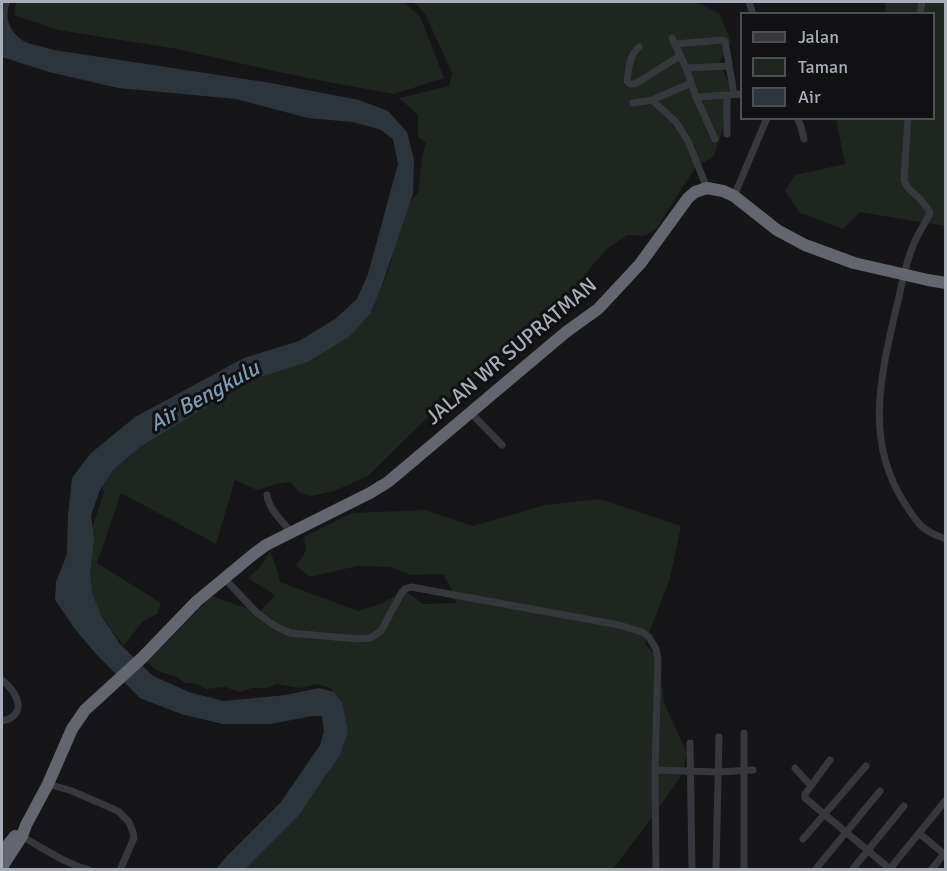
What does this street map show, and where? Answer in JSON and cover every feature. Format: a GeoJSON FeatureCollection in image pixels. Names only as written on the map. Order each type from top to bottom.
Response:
{"type":"FeatureCollection","features":[{"type":"Feature","properties":{"kind":"highway"},"geometry":{"type":"LineString","coordinates":[[707,188],[734,196],[777,230],[798,241],[854,263],[945,283]]}},
{"type":"Feature","properties":{"kind":"highway","name":"JALAN WR SUPRATMAN"},"geometry":{"type":"LineString","coordinates":[[22,832],[48,784],[72,729],[85,710],[142,658],[197,601],[266,545],[388,482],[566,332],[598,309],[640,264],[688,198],[695,192],[707,188]]}},
{"type":"Feature","properties":{"kind":"highway"},"geometry":{"type":"LineString","coordinates":[[2,852],[22,832]]}},
{"type":"Feature","properties":{"kind":"highway"},"geometry":{"type":"LineString","coordinates":[[2,867],[22,832]]}},
{"type":"Feature","properties":{"kind":"street"},"geometry":{"type":"LineString","coordinates":[[715,139],[674,41],[724,40],[734,94],[727,134]]}},
{"type":"Feature","properties":{"kind":"street"},"geometry":{"type":"LineString","coordinates":[[639,47],[634,51],[630,60],[627,81],[630,84],[635,84],[680,56]]}},
{"type":"Feature","properties":{"kind":"street"},"geometry":{"type":"LineString","coordinates":[[686,68],[729,66]]}},
{"type":"Feature","properties":{"kind":"street"},"geometry":{"type":"LineString","coordinates":[[633,103],[652,100],[691,83]]}},
{"type":"Feature","properties":{"kind":"street"},"geometry":{"type":"LineString","coordinates":[[696,97],[734,94]]}},
{"type":"Feature","properties":{"kind":"street"},"geometry":{"type":"LineString","coordinates":[[652,100],[676,122],[688,141],[707,188]]}},
{"type":"Feature","properties":{"kind":"street"},"geometry":{"type":"LineString","coordinates":[[734,196],[766,120]]}},
{"type":"Feature","properties":{"kind":"street"},"geometry":{"type":"LineString","coordinates":[[798,120],[804,139]]}},
{"type":"Feature","properties":{"kind":"street"},"geometry":{"type":"LineString","coordinates":[[908,120],[905,185],[919,197],[930,213],[913,245],[904,274],[887,349],[879,405],[879,432],[884,459],[899,494],[921,527],[945,539]]}},
{"type":"Feature","properties":{"kind":"street"},"geometry":{"type":"LineString","coordinates":[[470,412],[502,445]]}},
{"type":"Feature","properties":{"kind":"street"},"geometry":{"type":"LineString","coordinates":[[267,495],[274,512],[292,533]]}},
{"type":"Feature","properties":{"kind":"street"},"geometry":{"type":"LineString","coordinates":[[224,578],[257,613],[290,633],[370,638],[381,631],[402,592],[411,587],[588,619],[642,632],[649,637],[658,660],[655,770],[656,870]]}},
{"type":"Feature","properties":{"kind":"street"},"geometry":{"type":"LineString","coordinates":[[2,680],[12,690],[18,702],[18,711],[12,717],[2,721]]}},
{"type":"Feature","properties":{"kind":"street"},"geometry":{"type":"LineString","coordinates":[[744,733],[744,870]]}},
{"type":"Feature","properties":{"kind":"street"},"geometry":{"type":"LineString","coordinates":[[717,870],[718,737]]}},
{"type":"Feature","properties":{"kind":"street"},"geometry":{"type":"LineString","coordinates":[[690,743],[692,870]]}},
{"type":"Feature","properties":{"kind":"street"},"geometry":{"type":"LineString","coordinates":[[830,760],[805,794],[805,798],[889,869],[945,800]]}},
{"type":"Feature","properties":{"kind":"street"},"geometry":{"type":"LineString","coordinates":[[803,839],[866,766]]}},
{"type":"Feature","properties":{"kind":"street"},"geometry":{"type":"LineString","coordinates":[[795,768],[811,786]]}},
{"type":"Feature","properties":{"kind":"street"},"geometry":{"type":"LineString","coordinates":[[655,770],[718,772],[753,770]]}},
{"type":"Feature","properties":{"kind":"street"},"geometry":{"type":"LineString","coordinates":[[48,784],[72,791],[118,811],[129,822],[134,831],[134,838],[120,870]]}},
{"type":"Feature","properties":{"kind":"street"},"geometry":{"type":"LineString","coordinates":[[814,870],[880,791]]}},
{"type":"Feature","properties":{"kind":"street"},"geometry":{"type":"LineString","coordinates":[[852,870],[904,806]]}},
{"type":"Feature","properties":{"kind":"street"},"geometry":{"type":"LineString","coordinates":[[22,832],[67,861],[88,870]]}},
{"type":"Feature","properties":{"kind":"street"},"geometry":{"type":"LineString","coordinates":[[919,833],[945,855],[931,870]]}},
{"type":"Feature","properties":{"kind":"green space"},"geometry":{"type":"Polygon","coordinates":[[[16,2],[403,2],[420,16],[444,78],[394,94],[279,72],[177,49],[58,30],[14,15],[16,2]]]}},
{"type":"Feature","properties":{"kind":"green space"},"geometry":{"type":"Polygon","coordinates":[[[414,2],[695,2],[719,13],[731,41],[719,63],[732,89],[714,156],[695,168],[656,229],[645,236],[627,235],[607,249],[590,268],[557,319],[440,405],[368,476],[334,491],[311,496],[299,492],[290,482],[257,490],[235,480],[216,544],[121,493],[97,563],[161,603],[157,614],[143,621],[123,646],[86,593],[91,531],[104,493],[99,474],[120,455],[372,301],[383,285],[392,259],[393,222],[418,193],[426,143],[418,137],[418,115],[399,98],[449,86],[452,73],[425,14],[414,2]]]}},
{"type":"Feature","properties":{"kind":"green space"},"geometry":{"type":"Polygon","coordinates":[[[885,2],[945,2],[945,226],[860,212],[843,229],[800,213],[785,191],[795,175],[845,164],[836,120],[935,120],[935,12],[886,12],[885,2]]]}},
{"type":"Feature","properties":{"kind":"green space"},"geometry":{"type":"Polygon","coordinates":[[[600,499],[681,526],[670,578],[645,644],[659,660],[664,703],[687,753],[681,776],[613,869],[234,869],[314,786],[325,779],[341,745],[338,705],[332,689],[318,684],[299,688],[277,684],[240,692],[225,687],[206,689],[195,683],[184,683],[177,677],[157,671],[147,662],[212,596],[259,613],[275,595],[248,578],[260,567],[270,551],[280,582],[358,611],[380,604],[405,591],[423,604],[456,603],[443,574],[411,575],[390,567],[357,566],[310,577],[296,566],[306,551],[304,537],[352,513],[425,510],[473,526],[545,505],[600,499]]]}},
{"type":"Feature","properties":{"kind":"water","name":"Air Bengkulu"},"geometry":{"type":"Polygon","coordinates":[[[2,2],[10,2],[8,18],[11,28],[22,40],[29,43],[54,50],[271,83],[359,100],[388,111],[407,132],[414,160],[413,194],[370,314],[350,336],[308,362],[253,379],[141,446],[113,470],[100,490],[91,515],[94,539],[90,573],[92,593],[101,615],[120,644],[153,676],[189,692],[223,701],[286,695],[319,688],[334,692],[342,702],[348,732],[340,755],[298,816],[245,869],[216,869],[281,802],[320,745],[324,731],[322,716],[271,724],[222,724],[181,714],[140,698],[96,654],[55,600],[56,582],[67,554],[72,478],[90,454],[135,417],[244,358],[299,341],[335,319],[357,299],[368,274],[398,164],[393,139],[381,130],[353,122],[308,118],[236,99],[118,88],[49,72],[2,57],[2,2]]]}}]}
